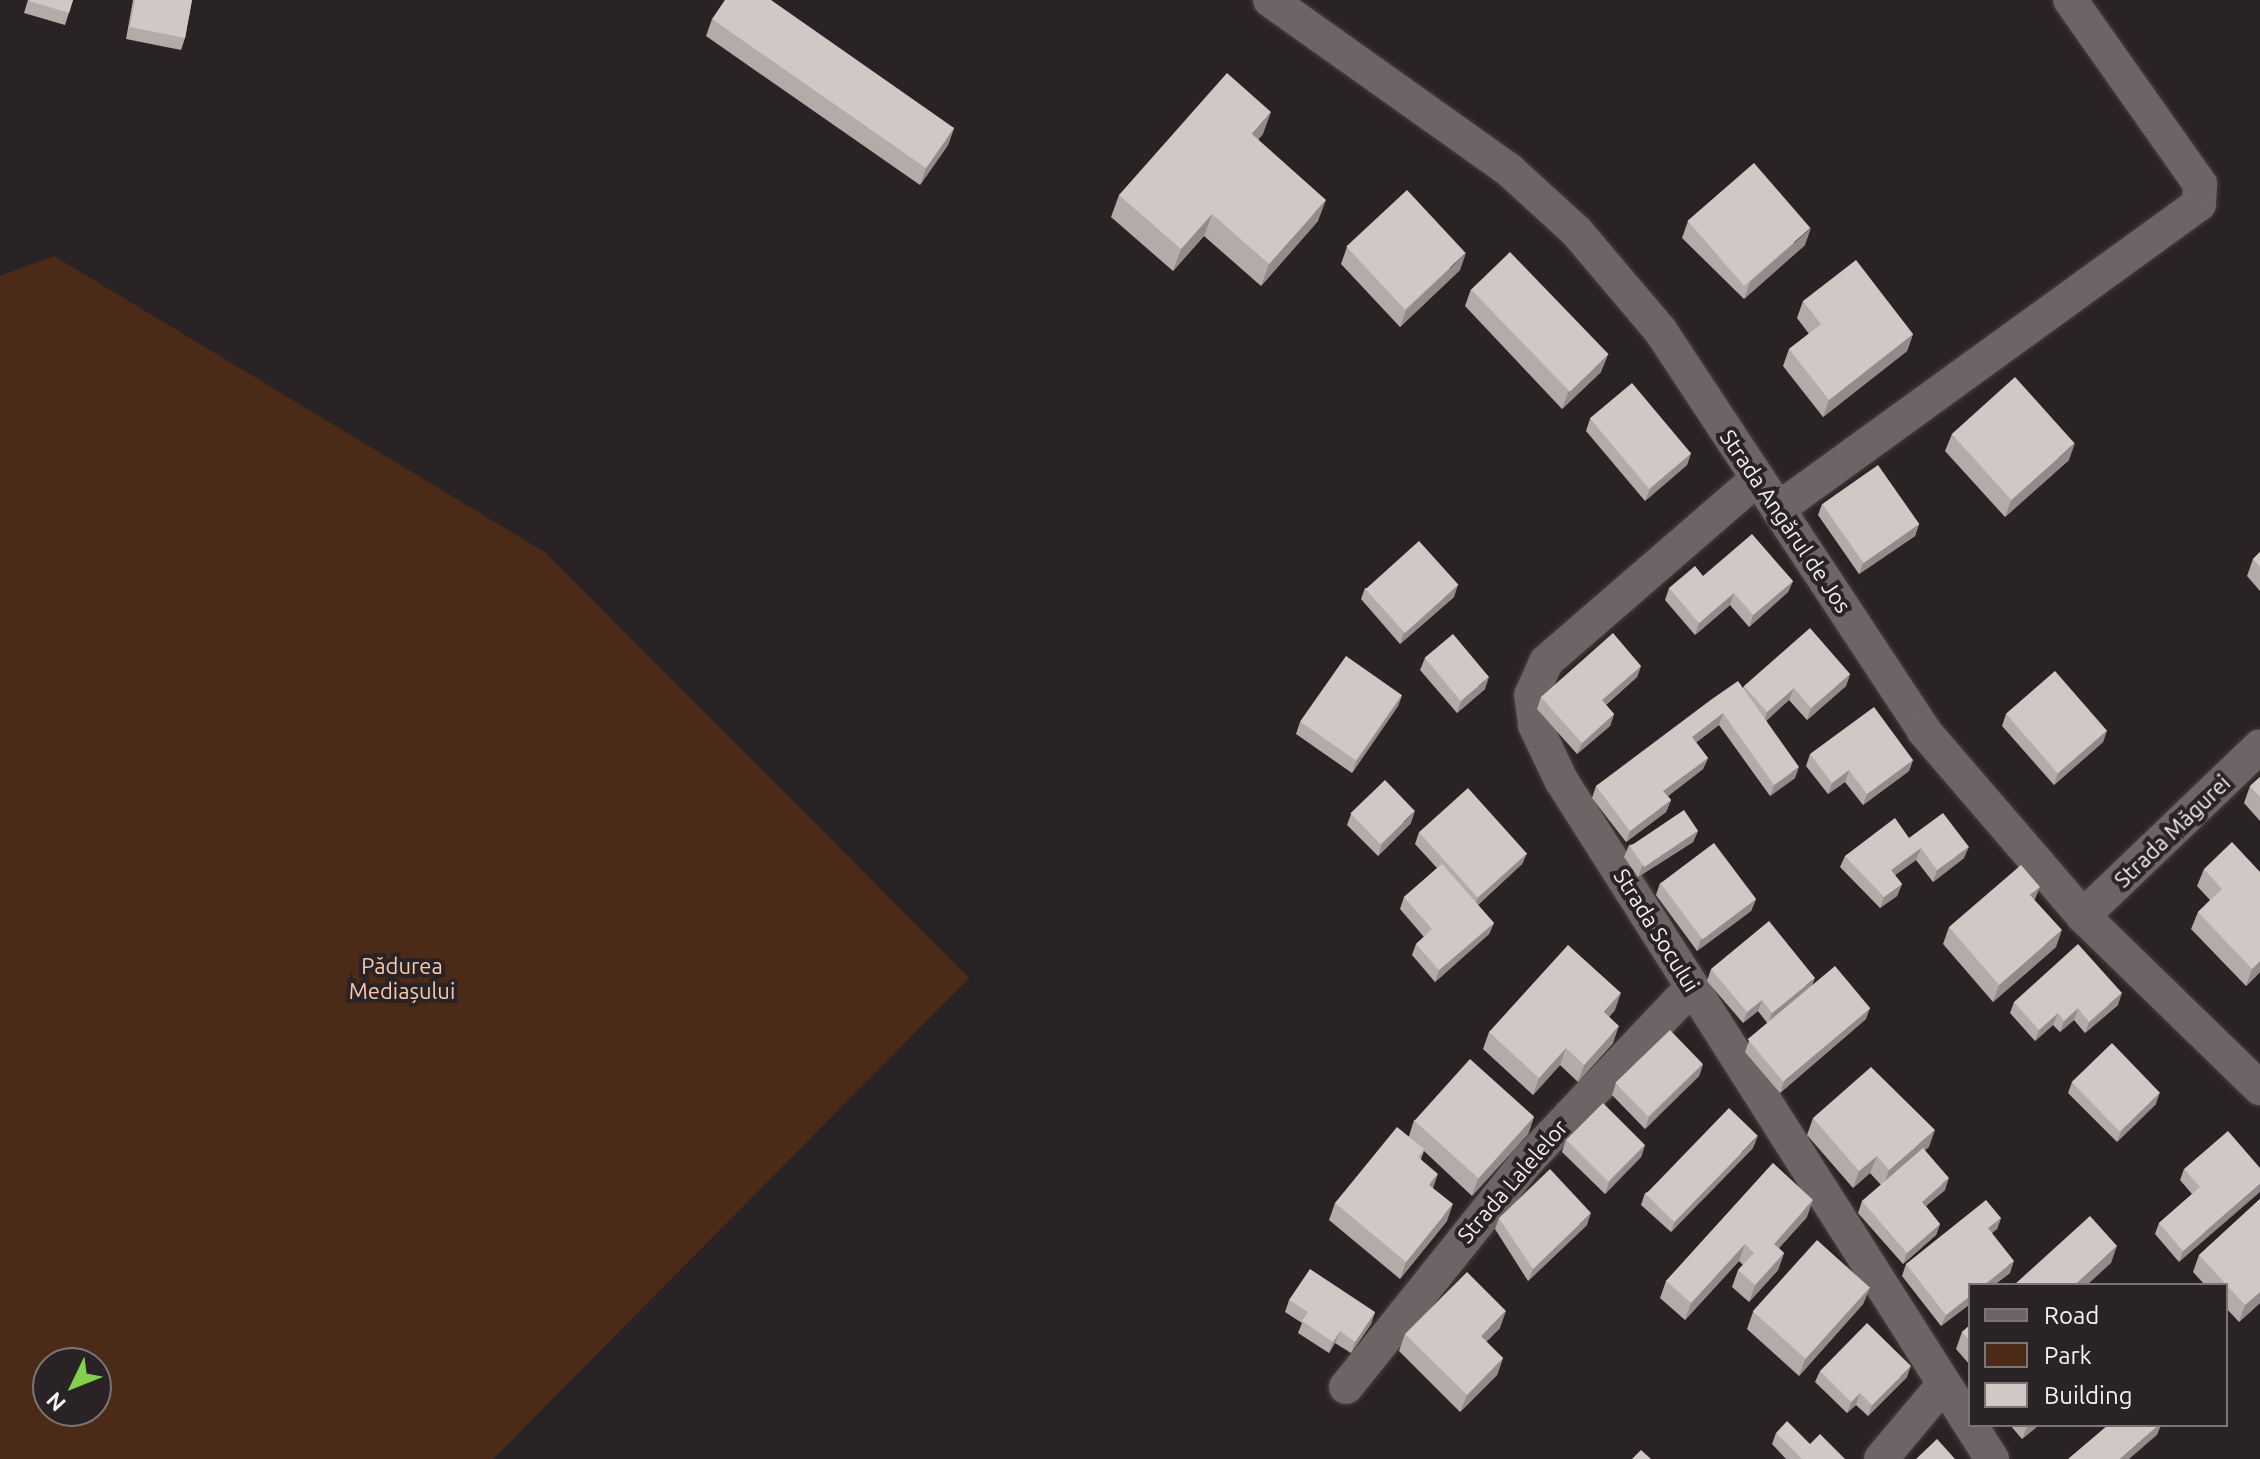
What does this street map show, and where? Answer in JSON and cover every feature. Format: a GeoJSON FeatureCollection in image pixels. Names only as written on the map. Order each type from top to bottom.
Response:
{"type":"FeatureCollection","features":[{"type":"Feature","properties":{"kind":"street","name":"Strada Angărul de Jos"},"geometry":{"type":"LineString","coordinates":[[1270,0],[1508,169],[1576,231],[1660,330],[1924,731],[2083,916],[2260,1088]]}},
{"type":"Feature","properties":{"kind":"street"},"geometry":{"type":"LineString","coordinates":[[1778,509],[2199,204],[2200,184],[2070,0]]}},
{"type":"Feature","properties":{"kind":"street","name":"Strada Socului"},"geometry":{"type":"LineString","coordinates":[[1757,479],[1546,662],[1531,695],[1535,725],[1561,780],[1968,1422]]}},
{"type":"Feature","properties":{"kind":"street","name":"Strada Măgurei"},"geometry":{"type":"LineString","coordinates":[[2083,916],[2260,746]]}},
{"type":"Feature","properties":{"kind":"street","name":"Strada Lalelelor"},"geometry":{"type":"LineString","coordinates":[[1346,1387],[1528,1160],[1692,987]]}},
{"type":"Feature","properties":{"kind":"street"},"geometry":{"type":"LineString","coordinates":[[1881,1459],[1944,1384]]}},
{"type":"Feature","properties":{"kind":"street","name":"Strada Socului"},"geometry":{"type":"LineString","coordinates":[[1972,1427],[1992,1459]]}},
{"type":"Feature","properties":{"kind":"green space","name":"Pădurea Mediașului"},"geometry":{"type":"Polygon","coordinates":[[[54,256],[546,553],[969,978],[493,1459],[0,1459],[0,276],[54,256]]]}},
{"type":"Feature","properties":{"kind":"building"},"geometry":{"type":"Polygon","coordinates":[[[29,0],[73,0],[69,13],[29,0]]]}},
{"type":"Feature","properties":{"kind":"building"},"geometry":{"type":"Polygon","coordinates":[[[135,0],[192,0],[185,38],[130,27],[135,0]]]}},
{"type":"Feature","properties":{"kind":"building"},"geometry":{"type":"Polygon","coordinates":[[[725,0],[771,0],[954,128],[926,168],[712,19],[725,0]]]}},
{"type":"Feature","properties":{"kind":"building"},"geometry":{"type":"Polygon","coordinates":[[[1227,73],[1271,112],[1252,134],[1326,200],[1269,264],[1212,214],[1181,249],[1119,195],[1227,73]]]}},
{"type":"Feature","properties":{"kind":"building"},"geometry":{"type":"Polygon","coordinates":[[[1754,163],[1810,228],[1744,286],[1688,221],[1754,163]]]}},
{"type":"Feature","properties":{"kind":"building"},"geometry":{"type":"Polygon","coordinates":[[[1407,190],[1466,253],[1405,310],[1346,247],[1407,190]]]}},
{"type":"Feature","properties":{"kind":"building"},"geometry":{"type":"Polygon","coordinates":[[[1510,252],[1609,354],[1570,392],[1471,290],[1510,252]]]}},
{"type":"Feature","properties":{"kind":"building"},"geometry":{"type":"Polygon","coordinates":[[[1856,260],[1913,334],[1829,400],[1789,349],[1821,324],[1803,301],[1856,260]]]}},
{"type":"Feature","properties":{"kind":"building"},"geometry":{"type":"Polygon","coordinates":[[[2015,377],[2075,443],[2011,500],[1952,434],[2015,377]]]}},
{"type":"Feature","properties":{"kind":"building"},"geometry":{"type":"Polygon","coordinates":[[[1632,383],[1691,453],[1649,489],[1590,418],[1632,383]]]}},
{"type":"Feature","properties":{"kind":"building"},"geometry":{"type":"Polygon","coordinates":[[[1878,465],[1919,524],[1864,563],[1822,504],[1878,465]]]}},
{"type":"Feature","properties":{"kind":"building"},"geometry":{"type":"Polygon","coordinates":[[[1752,534],[1793,581],[1753,615],[1734,593],[1699,623],[1669,588],[1695,566],[1703,576],[1752,534]]]}},
{"type":"Feature","properties":{"kind":"building"},"geometry":{"type":"Polygon","coordinates":[[[1419,541],[1458,585],[1405,633],[1365,589],[1419,541]]]}},
{"type":"Feature","properties":{"kind":"building"},"geometry":{"type":"Polygon","coordinates":[[[2260,552],[2260,567],[2253,559],[2260,552]]]}},
{"type":"Feature","properties":{"kind":"building"},"geometry":{"type":"Polygon","coordinates":[[[1810,628],[1850,674],[1811,708],[1794,688],[1767,712],[1744,686],[1810,628]]]}},
{"type":"Feature","properties":{"kind":"building"},"geometry":{"type":"Polygon","coordinates":[[[1613,633],[1641,666],[1602,700],[1614,714],[1582,743],[1541,697],[1613,633]]]}},
{"type":"Feature","properties":{"kind":"building"},"geometry":{"type":"Polygon","coordinates":[[[1453,634],[1489,677],[1461,701],[1425,658],[1453,634]]]}},
{"type":"Feature","properties":{"kind":"building"},"geometry":{"type":"Polygon","coordinates":[[[1346,656],[1402,695],[1356,761],[1300,722],[1346,656]]]}},
{"type":"Feature","properties":{"kind":"building"},"geometry":{"type":"Polygon","coordinates":[[[2055,671],[2107,731],[2058,773],[2006,714],[2055,671]]]}},
{"type":"Feature","properties":{"kind":"building"},"geometry":{"type":"Polygon","coordinates":[[[1738,681],[1799,767],[1774,785],[1723,713],[1692,737],[1708,758],[1663,791],[1671,800],[1630,831],[1596,786],[1738,681]]]}},
{"type":"Feature","properties":{"kind":"building"},"geometry":{"type":"Polygon","coordinates":[[[1874,707],[1913,760],[1867,794],[1849,770],[1832,783],[1810,754],[1874,707]]]}},
{"type":"Feature","properties":{"kind":"building"},"geometry":{"type":"Polygon","coordinates":[[[2260,777],[2260,797],[2250,786],[2260,777]]]}},
{"type":"Feature","properties":{"kind":"building"},"geometry":{"type":"Polygon","coordinates":[[[1385,780],[1415,811],[1380,844],[1350,813],[1385,780]]]}},
{"type":"Feature","properties":{"kind":"building"},"geometry":{"type":"Polygon","coordinates":[[[1468,788],[1527,853],[1478,898],[1419,832],[1468,788]]]}},
{"type":"Feature","properties":{"kind":"building"},"geometry":{"type":"Polygon","coordinates":[[[1684,810],[1698,831],[1644,867],[1630,846],[1684,810]]]}},
{"type":"Feature","properties":{"kind":"building"},"geometry":{"type":"Polygon","coordinates":[[[1943,813],[1969,847],[1937,870],[1921,848],[1891,870],[1902,884],[1884,897],[1845,856],[1895,818],[1909,838],[1943,813]]]}},
{"type":"Feature","properties":{"kind":"building"},"geometry":{"type":"Polygon","coordinates":[[[2232,842],[2260,872],[2260,961],[2252,969],[2198,912],[2222,889],[2204,869],[2232,842]]]}},
{"type":"Feature","properties":{"kind":"building"},"geometry":{"type":"Polygon","coordinates":[[[1714,843],[1756,899],[1703,939],[1660,883],[1714,843]]]}},
{"type":"Feature","properties":{"kind":"building"},"geometry":{"type":"Polygon","coordinates":[[[1442,864],[1494,923],[1439,970],[1416,944],[1432,929],[1404,897],[1442,864]]]}},
{"type":"Feature","properties":{"kind":"building"},"geometry":{"type":"Polygon","coordinates":[[[2021,865],[2040,887],[2030,895],[2062,930],[1999,985],[1949,927],[2021,865]]]}},
{"type":"Feature","properties":{"kind":"building"},"geometry":{"type":"Polygon","coordinates":[[[1769,921],[1815,978],[1772,1013],[1762,1000],[1747,1012],[1711,969],[1769,921]]]}},
{"type":"Feature","properties":{"kind":"building"},"geometry":{"type":"Polygon","coordinates":[[[2078,944],[2122,993],[2089,1022],[2078,1008],[2064,1021],[2058,1013],[2039,1030],[2014,1002],[2078,944]]]}},
{"type":"Feature","properties":{"kind":"building"},"geometry":{"type":"Polygon","coordinates":[[[1568,945],[1621,993],[1604,1012],[1619,1026],[1584,1065],[1566,1048],[1539,1078],[1489,1032],[1568,945]]]}},
{"type":"Feature","properties":{"kind":"building"},"geometry":{"type":"Polygon","coordinates":[[[1835,966],[1870,1008],[1783,1081],[1748,1039],[1835,966]]]}},
{"type":"Feature","properties":{"kind":"building"},"geometry":{"type":"Polygon","coordinates":[[[1670,1030],[1703,1064],[1648,1117],[1615,1083],[1670,1030]]]}},
{"type":"Feature","properties":{"kind":"building"},"geometry":{"type":"Polygon","coordinates":[[[2112,1043],[2160,1093],[2120,1132],[2072,1082],[2112,1043]]]}},
{"type":"Feature","properties":{"kind":"building"},"geometry":{"type":"Polygon","coordinates":[[[1470,1059],[1534,1117],[1478,1178],[1414,1121],[1470,1059]]]}},
{"type":"Feature","properties":{"kind":"building"},"geometry":{"type":"Polygon","coordinates":[[[1871,1067],[1935,1130],[1889,1170],[1877,1156],[1859,1171],[1813,1118],[1871,1067]]]}},
{"type":"Feature","properties":{"kind":"building"},"geometry":{"type":"Polygon","coordinates":[[[1603,1103],[1645,1145],[1608,1181],[1566,1140],[1603,1103]]]}},
{"type":"Feature","properties":{"kind":"building"},"geometry":{"type":"Polygon","coordinates":[[[1729,1108],[1758,1136],[1674,1222],[1646,1194],[1729,1108]]]}},
{"type":"Feature","properties":{"kind":"building"},"geometry":{"type":"Polygon","coordinates":[[[1397,1127],[1424,1149],[1418,1157],[1438,1174],[1429,1185],[1453,1204],[1406,1262],[1335,1203],[1397,1127]]]}},
{"type":"Feature","properties":{"kind":"building"},"geometry":{"type":"Polygon","coordinates":[[[2228,1131],[2260,1168],[2260,1184],[2183,1251],[2159,1223],[2200,1187],[2184,1169],[2228,1131]]]}},
{"type":"Feature","properties":{"kind":"building"},"geometry":{"type":"Polygon","coordinates":[[[1923,1148],[1949,1178],[1922,1202],[1940,1224],[1907,1253],[1862,1201],[1923,1148]]]}},
{"type":"Feature","properties":{"kind":"building"},"geometry":{"type":"Polygon","coordinates":[[[1773,1163],[1813,1200],[1774,1244],[1784,1253],[1755,1285],[1738,1270],[1754,1253],[1745,1244],[1691,1303],[1666,1281],[1773,1163]]]}},
{"type":"Feature","properties":{"kind":"building"},"geometry":{"type":"Polygon","coordinates":[[[1550,1169],[1591,1213],[1533,1269],[1499,1218],[1550,1169]]]}},
{"type":"Feature","properties":{"kind":"building"},"geometry":{"type":"Polygon","coordinates":[[[2260,1199],[2260,1292],[2245,1305],[2199,1255],[2260,1199]]]}},
{"type":"Feature","properties":{"kind":"building"},"geometry":{"type":"Polygon","coordinates":[[[1986,1200],[2001,1218],[1988,1228],[2014,1261],[1986,1283],[1968,1283],[1968,1298],[1946,1315],[1906,1264],[1986,1200]]]}},
{"type":"Feature","properties":{"kind":"building"},"geometry":{"type":"Polygon","coordinates":[[[2090,1216],[2117,1246],[2077,1283],[2016,1283],[2090,1216]]]}},
{"type":"Feature","properties":{"kind":"building"},"geometry":{"type":"Polygon","coordinates":[[[1817,1240],[1870,1288],[1806,1359],[1753,1311],[1817,1240]]]}},
{"type":"Feature","properties":{"kind":"building"},"geometry":{"type":"Polygon","coordinates":[[[1310,1269],[1375,1312],[1355,1342],[1340,1331],[1333,1342],[1302,1321],[1308,1312],[1289,1300],[1310,1269]]]}},
{"type":"Feature","properties":{"kind":"building"},"geometry":{"type":"Polygon","coordinates":[[[1467,1272],[1506,1311],[1481,1336],[1503,1358],[1467,1395],[1405,1334],[1467,1272]]]}},
{"type":"Feature","properties":{"kind":"building"},"geometry":{"type":"Polygon","coordinates":[[[1867,1323],[1911,1366],[1872,1405],[1860,1393],[1851,1402],[1820,1371],[1867,1323]]]}},
{"type":"Feature","properties":{"kind":"building"},"geometry":{"type":"Polygon","coordinates":[[[1787,1421],[1810,1444],[1820,1434],[1845,1459],[1802,1459],[1776,1433],[1787,1421]]]}},
{"type":"Feature","properties":{"kind":"building"},"geometry":{"type":"Polygon","coordinates":[[[2106,1427],[2157,1427],[2120,1459],[2068,1459],[2106,1427]]]}},
{"type":"Feature","properties":{"kind":"building"},"geometry":{"type":"Polygon","coordinates":[[[1937,1439],[1955,1459],[1916,1459],[1937,1439]]]}},
{"type":"Feature","properties":{"kind":"building"},"geometry":{"type":"Polygon","coordinates":[[[1641,1450],[1651,1459],[1632,1459],[1641,1450]]]}}]}
